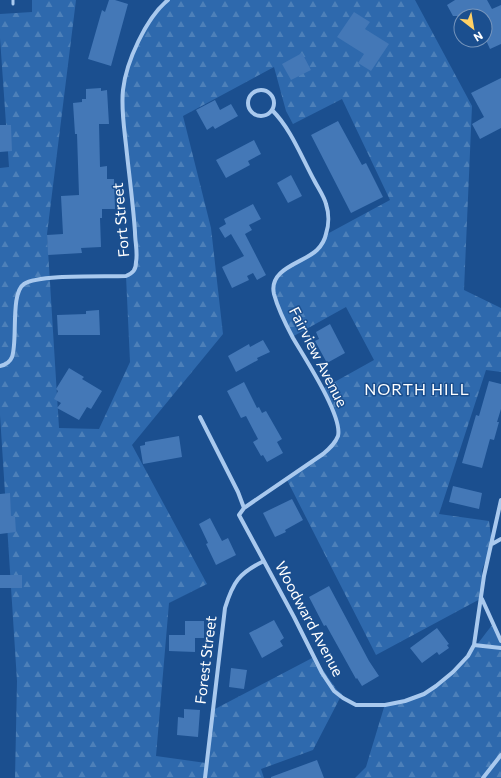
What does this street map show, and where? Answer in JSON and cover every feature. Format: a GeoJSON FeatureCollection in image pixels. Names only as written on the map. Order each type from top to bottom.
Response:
{"type":"FeatureCollection","features":[{"type":"Feature","properties":{"kind":"street","name":"Fort Street"},"geometry":{"type":"LineString","coordinates":[[0,366],[6,364],[12,358],[17,295],[23,284],[37,279],[126,276],[132,274],[135,270],[137,262],[134,217],[122,106],[124,82],[132,57],[150,19],[168,0]]}},
{"type":"Feature","properties":{"kind":"street","name":"Fairview Avenue"},"geometry":{"type":"LineString","coordinates":[[260,90],[268,92],[274,102],[272,110],[269,114],[260,116],[253,113],[249,105],[250,97],[260,90]]}},
{"type":"Feature","properties":{"kind":"street","name":"Fairview Avenue"},"geometry":{"type":"LineString","coordinates":[[244,508],[323,454],[334,444],[338,435],[338,426],[335,414],[314,373],[292,337],[274,292],[276,280],[280,273],[318,249],[326,235],[328,219],[326,204],[293,140],[280,119],[272,110]]}},
{"type":"Feature","properties":{"kind":"street"},"geometry":{"type":"LineString","coordinates":[[200,417],[238,492],[244,508]]}},
{"type":"Feature","properties":{"kind":"street","name":"Woodward Avenue"},"geometry":{"type":"LineString","coordinates":[[244,508],[239,515],[322,673],[334,691],[356,705],[385,705],[405,701],[424,694],[453,672],[468,656],[474,645],[482,599],[484,576],[501,500]]}},
{"type":"Feature","properties":{"kind":"street"},"geometry":{"type":"LineString","coordinates":[[492,544],[501,539]]}},
{"type":"Feature","properties":{"kind":"street","name":"Forest Street"},"geometry":{"type":"LineString","coordinates":[[205,778],[225,608],[231,590],[237,579],[253,566],[264,561]]}},
{"type":"Feature","properties":{"kind":"street","name":"Woodward Avenue"},"geometry":{"type":"LineString","coordinates":[[482,599],[501,641]]}},
{"type":"Feature","properties":{"kind":"street"},"geometry":{"type":"LineString","coordinates":[[474,645],[501,648]]}},
{"type":"Feature","properties":{"kind":"street"},"geometry":{"type":"LineString","coordinates":[[483,778],[501,755]]}},
{"type":"Feature","properties":{"kind":"green space"},"geometry":{"type":"Polygon","coordinates":[[[32,0],[76,0],[47,234],[59,428],[99,429],[130,362],[126,276],[132,274],[137,262],[122,106],[127,70],[150,19],[168,0],[415,0],[472,106],[464,290],[501,308],[501,372],[486,370],[439,514],[489,521],[492,544],[482,570],[482,598],[376,655],[287,480],[319,457],[334,441],[338,434],[338,426],[334,413],[322,389],[374,360],[346,307],[292,337],[281,312],[274,287],[280,273],[320,248],[329,233],[390,200],[342,99],[293,124],[286,111],[274,67],[183,116],[211,228],[223,334],[132,445],[207,584],[169,603],[156,756],[206,763],[213,710],[314,657],[337,690],[342,694],[313,750],[261,769],[264,778],[15,778],[17,681],[0,415],[0,168],[9,167],[0,38],[0,14],[32,12],[32,0]]]}},
{"type":"Feature","properties":{"kind":"green space"},"geometry":{"type":"Polygon","coordinates":[[[493,624],[501,642],[501,778],[355,778],[366,767],[385,704],[419,696],[444,681],[462,663],[493,624]]]}},
{"type":"Feature","properties":{"kind":"building"},"geometry":{"type":"Polygon","coordinates":[[[109,0],[115,0],[128,4],[111,66],[88,59],[102,10],[105,12],[109,0]]]}},
{"type":"Feature","properties":{"kind":"building"},"geometry":{"type":"Polygon","coordinates":[[[455,0],[487,0],[491,8],[453,8],[453,16],[447,5],[455,0]]]}},
{"type":"Feature","properties":{"kind":"building"},"geometry":{"type":"Polygon","coordinates":[[[501,5],[501,44],[493,48],[493,9],[501,5]]]}},
{"type":"Feature","properties":{"kind":"building"},"geometry":{"type":"Polygon","coordinates":[[[354,12],[370,22],[365,29],[389,44],[371,71],[358,63],[364,54],[337,37],[354,12]]]}},
{"type":"Feature","properties":{"kind":"building"},"geometry":{"type":"Polygon","coordinates":[[[302,53],[311,70],[291,80],[282,64],[302,53]]]}},
{"type":"Feature","properties":{"kind":"building"},"geometry":{"type":"Polygon","coordinates":[[[501,78],[501,128],[480,139],[472,124],[484,117],[471,93],[501,78]]]}},
{"type":"Feature","properties":{"kind":"building"},"geometry":{"type":"Polygon","coordinates":[[[101,88],[101,91],[107,90],[109,124],[99,124],[100,167],[107,166],[107,179],[114,179],[115,209],[102,209],[102,218],[100,218],[101,247],[81,248],[82,253],[48,255],[47,235],[63,234],[61,196],[79,195],[77,134],[75,134],[73,103],[82,102],[82,99],[86,99],[86,89],[101,88]]]}},
{"type":"Feature","properties":{"kind":"building"},"geometry":{"type":"Polygon","coordinates":[[[215,100],[220,110],[231,104],[238,116],[215,129],[213,126],[207,130],[196,110],[215,100]]]}},
{"type":"Feature","properties":{"kind":"building"},"geometry":{"type":"Polygon","coordinates":[[[338,121],[362,165],[366,163],[383,197],[351,213],[311,135],[338,121]]]}},
{"type":"Feature","properties":{"kind":"building"},"geometry":{"type":"Polygon","coordinates":[[[0,125],[11,125],[12,151],[0,152],[0,125]]]}},
{"type":"Feature","properties":{"kind":"building"},"geometry":{"type":"Polygon","coordinates":[[[254,140],[261,154],[248,161],[250,165],[226,178],[216,160],[254,140]]]}},
{"type":"Feature","properties":{"kind":"building"},"geometry":{"type":"Polygon","coordinates":[[[291,175],[302,196],[288,203],[277,183],[291,175]]]}},
{"type":"Feature","properties":{"kind":"building"},"geometry":{"type":"Polygon","coordinates":[[[253,204],[261,219],[249,225],[252,230],[245,234],[266,275],[257,280],[253,273],[247,276],[249,280],[232,288],[222,267],[244,256],[231,234],[225,238],[219,228],[226,224],[224,219],[253,204]]]}},
{"type":"Feature","properties":{"kind":"building"},"geometry":{"type":"Polygon","coordinates":[[[99,310],[100,335],[58,335],[57,315],[86,314],[86,311],[99,310]]]}},
{"type":"Feature","properties":{"kind":"building"},"geometry":{"type":"Polygon","coordinates":[[[330,324],[345,353],[327,363],[315,341],[319,339],[316,332],[330,324]]]}},
{"type":"Feature","properties":{"kind":"building"},"geometry":{"type":"Polygon","coordinates":[[[263,340],[270,352],[257,358],[258,360],[236,372],[228,356],[249,344],[250,347],[263,340]]]}},
{"type":"Feature","properties":{"kind":"building"},"geometry":{"type":"Polygon","coordinates":[[[69,368],[84,377],[82,379],[102,391],[91,409],[87,407],[79,420],[57,408],[61,403],[54,399],[58,391],[56,389],[69,368]]]}},
{"type":"Feature","properties":{"kind":"building"},"geometry":{"type":"Polygon","coordinates":[[[489,381],[501,384],[501,409],[494,440],[490,439],[482,468],[462,463],[476,415],[479,416],[489,381]]]}},
{"type":"Feature","properties":{"kind":"building"},"geometry":{"type":"Polygon","coordinates":[[[244,382],[257,408],[259,407],[262,413],[266,411],[282,439],[277,442],[283,453],[267,462],[263,455],[261,456],[253,442],[258,439],[246,416],[241,418],[227,391],[244,382]]]}},
{"type":"Feature","properties":{"kind":"building"},"geometry":{"type":"Polygon","coordinates":[[[179,436],[182,457],[143,464],[140,446],[145,445],[145,442],[179,436]]]}},
{"type":"Feature","properties":{"kind":"building"},"geometry":{"type":"Polygon","coordinates":[[[453,486],[482,493],[479,509],[449,502],[453,486]]]}},
{"type":"Feature","properties":{"kind":"building"},"geometry":{"type":"Polygon","coordinates":[[[10,493],[11,516],[15,516],[16,532],[0,534],[0,494],[10,493]]]}},
{"type":"Feature","properties":{"kind":"building"},"geometry":{"type":"Polygon","coordinates":[[[292,499],[303,520],[285,530],[286,532],[275,537],[263,513],[292,499]]]}},
{"type":"Feature","properties":{"kind":"building"},"geometry":{"type":"Polygon","coordinates":[[[210,518],[222,541],[228,538],[236,555],[216,565],[199,524],[210,518]]]}},
{"type":"Feature","properties":{"kind":"building"},"geometry":{"type":"Polygon","coordinates":[[[0,575],[22,575],[22,588],[0,588],[0,575]]]}},
{"type":"Feature","properties":{"kind":"building"},"geometry":{"type":"Polygon","coordinates":[[[329,586],[369,661],[379,676],[362,686],[357,678],[356,679],[326,625],[324,626],[309,597],[329,586]]]}},
{"type":"Feature","properties":{"kind":"building"},"geometry":{"type":"Polygon","coordinates":[[[274,620],[284,638],[280,641],[283,646],[262,658],[249,633],[274,620]]]}},
{"type":"Feature","properties":{"kind":"building"},"geometry":{"type":"Polygon","coordinates":[[[185,621],[204,621],[204,638],[195,638],[195,652],[169,651],[169,635],[185,635],[185,621]]]}},
{"type":"Feature","properties":{"kind":"building"},"geometry":{"type":"Polygon","coordinates":[[[437,628],[449,644],[447,645],[449,648],[439,655],[437,652],[422,663],[410,648],[437,628]]]}},
{"type":"Feature","properties":{"kind":"building"},"geometry":{"type":"Polygon","coordinates":[[[231,668],[247,670],[244,689],[229,687],[231,668]]]}},
{"type":"Feature","properties":{"kind":"building"},"geometry":{"type":"Polygon","coordinates":[[[184,709],[200,710],[198,737],[177,735],[178,717],[184,718],[184,709]]]}},
{"type":"Feature","properties":{"kind":"building"},"geometry":{"type":"Polygon","coordinates":[[[317,760],[324,778],[271,778],[271,777],[317,760]]]}},
{"type":"Feature","properties":{"kind":"district","name":"NORTH HILL"},"geometry":{"type":"Point","coordinates":[417,389]}}]}
